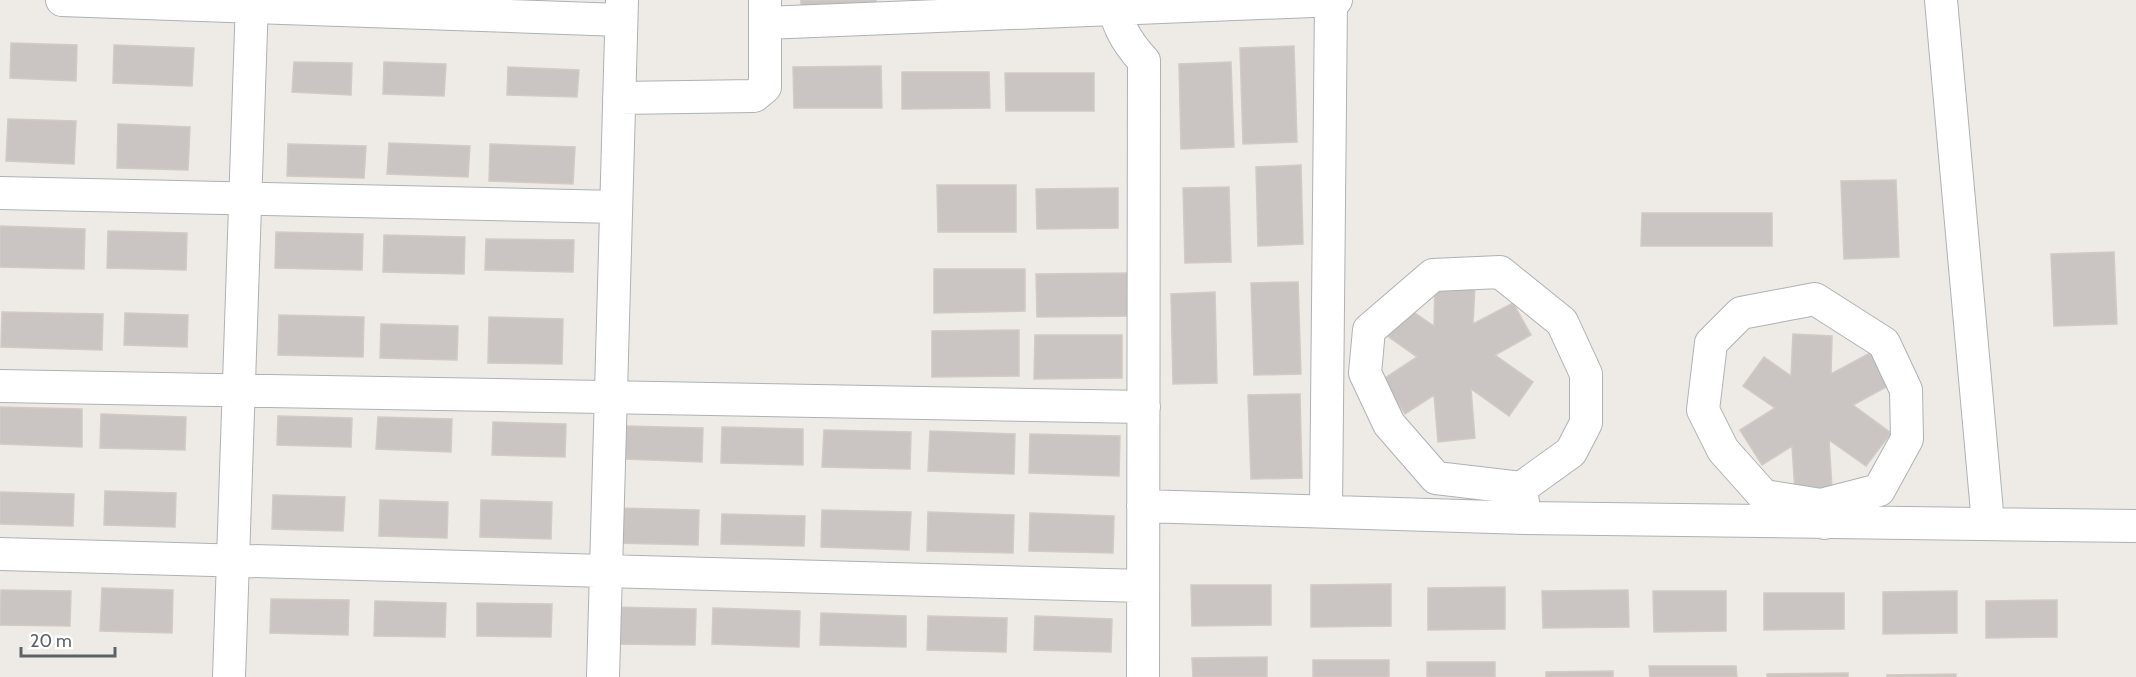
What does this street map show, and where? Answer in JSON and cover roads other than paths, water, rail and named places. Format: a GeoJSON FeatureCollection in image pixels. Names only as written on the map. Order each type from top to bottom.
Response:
{"type":"FeatureCollection","features":[{"type":"Feature","properties":{"kind":"street"},"geometry":{"type":"LineString","coordinates":[[62,0],[621,10],[603,677]]}},
{"type":"Feature","properties":{"kind":"street"},"geometry":{"type":"LineString","coordinates":[[1326,510],[1331,0]]}},
{"type":"Feature","properties":{"kind":"street"},"geometry":{"type":"LineString","coordinates":[[619,98],[754,96],[762,92],[765,87],[765,11],[1336,0]]}},
{"type":"Feature","properties":{"kind":"street"},"geometry":{"type":"LineString","coordinates":[[1941,0],[1988,523]]}},
{"type":"Feature","properties":{"kind":"street"},"geometry":{"type":"LineString","coordinates":[[229,677],[252,3]]}},
{"type":"Feature","properties":{"kind":"street"},"geometry":{"type":"LineString","coordinates":[[1114,5],[1125,36],[1144,61],[1143,677]]}},
{"type":"Feature","properties":{"kind":"street"},"geometry":{"type":"LineString","coordinates":[[0,193],[616,207]]}},
{"type":"Feature","properties":{"kind":"street"},"geometry":{"type":"LineString","coordinates":[[1500,272],[1562,322],[1586,374],[1586,423],[1571,452],[1523,503],[1436,478],[1389,424],[1365,373],[1369,330],[1432,275],[1500,272]]}},
{"type":"Feature","properties":{"kind":"street"},"geometry":{"type":"LineString","coordinates":[[1815,299],[1884,343],[1905,390],[1907,439],[1879,490],[1822,514],[1764,496],[1723,450],[1703,411],[1711,342],[1741,313],[1815,299]]}},
{"type":"Feature","properties":{"kind":"street"},"geometry":{"type":"LineString","coordinates":[[0,386],[1144,407]]}},
{"type":"Feature","properties":{"kind":"street"},"geometry":{"type":"LineString","coordinates":[[1143,506],[1326,510],[1523,503],[1822,514],[1988,523],[2136,526]]}},
{"type":"Feature","properties":{"kind":"street"},"geometry":{"type":"LineString","coordinates":[[0,554],[1143,586]]}}]}
